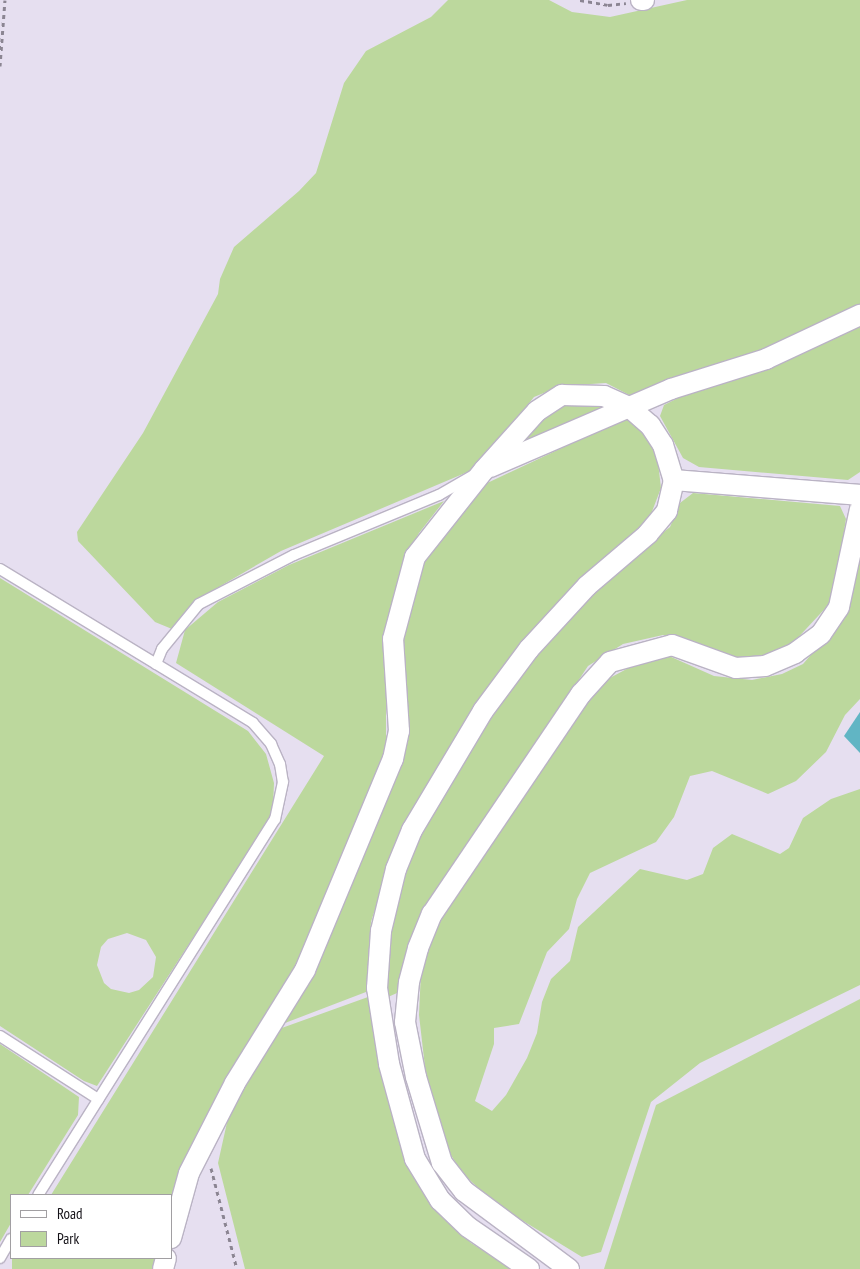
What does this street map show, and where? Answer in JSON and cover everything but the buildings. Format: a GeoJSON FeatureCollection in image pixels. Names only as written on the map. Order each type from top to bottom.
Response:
{"type":"FeatureCollection","features":[{"type":"Feature","properties":{"kind":"street"},"geometry":{"type":"LineString","coordinates":[[484,470],[671,390],[738,370],[860,315]]}},
{"type":"Feature","properties":{"kind":"street"},"geometry":{"type":"LineString","coordinates":[[172,1234],[189,1174],[205,1146],[235,1083],[305,970],[393,759],[399,731],[393,639],[416,557],[484,470],[537,411],[562,395],[604,396],[629,407],[650,425],[664,444],[674,480],[667,511],[648,534],[587,586],[529,649],[483,711],[412,830],[396,869],[382,931],[377,988],[389,1064],[416,1159],[440,1200],[468,1227],[529,1269]]}},
{"type":"Feature","properties":{"kind":"street"},"geometry":{"type":"LineString","coordinates":[[674,480],[860,496]]}},
{"type":"Feature","properties":{"kind":"street"},"geometry":{"type":"LineString","coordinates":[[569,1269],[464,1191],[442,1163],[416,1077],[405,1022],[409,982],[418,948],[432,914],[581,694],[610,662],[672,645],[736,668],[765,666],[795,653],[820,634],[839,607],[860,509]]}},
{"type":"Feature","properties":{"kind":"lane"},"geometry":{"type":"LineString","coordinates":[[156,664],[162,650],[199,604],[294,555],[439,495],[484,470]]}},
{"type":"Feature","properties":{"kind":"lane"},"geometry":{"type":"LineString","coordinates":[[0,569],[253,723],[272,744],[280,764],[283,782],[275,819],[39,1194]]}},
{"type":"Feature","properties":{"kind":"lane"},"geometry":{"type":"LineString","coordinates":[[0,1036],[98,1099]]}},
{"type":"Feature","properties":{"kind":"lane"},"geometry":{"type":"LineString","coordinates":[[0,1258],[10,1241]]}},
{"type":"Feature","properties":{"kind":"path"},"geometry":{"type":"LineString","coordinates":[[0,66],[5,0]]}},
{"type":"Feature","properties":{"kind":"path"},"geometry":{"type":"LineString","coordinates":[[580,0],[608,5],[642,0]]}},
{"type":"Feature","properties":{"kind":"path"},"geometry":{"type":"LineString","coordinates":[[205,1146],[237,1269]]}},
{"type":"Feature","properties":{"kind":"green space"},"geometry":{"type":"Polygon","coordinates":[[[448,0],[549,0],[572,12],[610,17],[687,0],[860,0],[860,305],[750,359],[633,397],[606,383],[561,386],[534,397],[477,468],[281,551],[198,599],[172,629],[155,622],[78,541],[77,532],[143,433],[218,294],[220,279],[234,247],[299,191],[316,173],[344,83],[366,51],[431,17],[448,0]]]}},
{"type":"Feature","properties":{"kind":"green space"},"geometry":{"type":"Polygon","coordinates":[[[860,322],[860,472],[848,480],[699,467],[683,458],[660,416],[664,405],[680,397],[742,378],[860,322]]]}},
{"type":"Feature","properties":{"kind":"green space"},"geometry":{"type":"Polygon","coordinates":[[[595,402],[604,409],[510,451],[540,420],[565,403],[595,402]]]}},
{"type":"Feature","properties":{"kind":"green space"},"geometry":{"type":"Polygon","coordinates":[[[628,417],[640,425],[657,454],[661,488],[648,522],[535,628],[392,855],[371,922],[366,992],[285,1023],[312,974],[409,738],[403,628],[416,578],[432,543],[483,485],[628,417]]]}},
{"type":"Feature","properties":{"kind":"green space"},"geometry":{"type":"Polygon","coordinates":[[[693,493],[840,506],[846,519],[833,600],[793,643],[758,657],[739,658],[663,635],[623,644],[588,666],[415,927],[397,993],[388,997],[382,984],[389,927],[415,843],[486,720],[541,646],[614,572],[670,527],[680,503],[693,493]]]}},
{"type":"Feature","properties":{"kind":"green space"},"geometry":{"type":"Polygon","coordinates":[[[444,501],[419,533],[402,565],[392,602],[386,652],[386,750],[298,965],[172,1210],[172,1194],[52,1194],[324,756],[176,663],[185,630],[218,602],[289,565],[444,501]]]}},
{"type":"Feature","properties":{"kind":"green space"},"geometry":{"type":"Polygon","coordinates":[[[860,548],[860,699],[845,715],[826,752],[796,781],[768,794],[712,771],[690,776],[674,817],[656,842],[590,873],[577,899],[569,929],[547,952],[519,1024],[494,1028],[494,1044],[475,1101],[492,1111],[506,1095],[527,1058],[537,1033],[542,1002],[551,979],[570,961],[578,927],[640,869],[687,880],[703,874],[713,848],[732,834],[780,854],[789,848],[803,818],[831,799],[860,789],[860,985],[700,1063],[651,1102],[601,1252],[582,1257],[497,1205],[463,1174],[442,1141],[425,1067],[419,1015],[421,971],[437,923],[580,706],[608,679],[634,665],[669,656],[714,676],[752,680],[782,674],[803,664],[849,611],[860,548]]]}},
{"type":"Feature","properties":{"kind":"green space"},"geometry":{"type":"Polygon","coordinates":[[[0,578],[248,731],[266,754],[274,783],[273,808],[268,822],[97,1086],[84,1081],[0,1026],[0,578]],[[127,933],[108,939],[101,947],[97,965],[104,983],[111,989],[129,993],[139,990],[153,977],[156,957],[146,940],[127,933]]]}},
{"type":"Feature","properties":{"kind":"green space"},"geometry":{"type":"Polygon","coordinates":[[[368,997],[378,1053],[405,1154],[427,1200],[471,1243],[513,1269],[245,1269],[218,1163],[230,1109],[279,1029],[368,997]]]}},
{"type":"Feature","properties":{"kind":"green space"},"geometry":{"type":"Polygon","coordinates":[[[860,999],[860,1269],[604,1269],[656,1105],[860,999]]]}},
{"type":"Feature","properties":{"kind":"green space"},"geometry":{"type":"Polygon","coordinates":[[[0,1044],[79,1097],[78,1115],[29,1194],[10,1194],[10,1225],[0,1242],[0,1044]]]}},
{"type":"Feature","properties":{"kind":"green space"},"geometry":{"type":"Polygon","coordinates":[[[12,1259],[160,1259],[160,1269],[12,1269],[12,1259]]]}},
{"type":"Feature","properties":{"kind":"water"},"geometry":{"type":"Polygon","coordinates":[[[860,712],[860,753],[844,736],[860,712]]]}}]}
